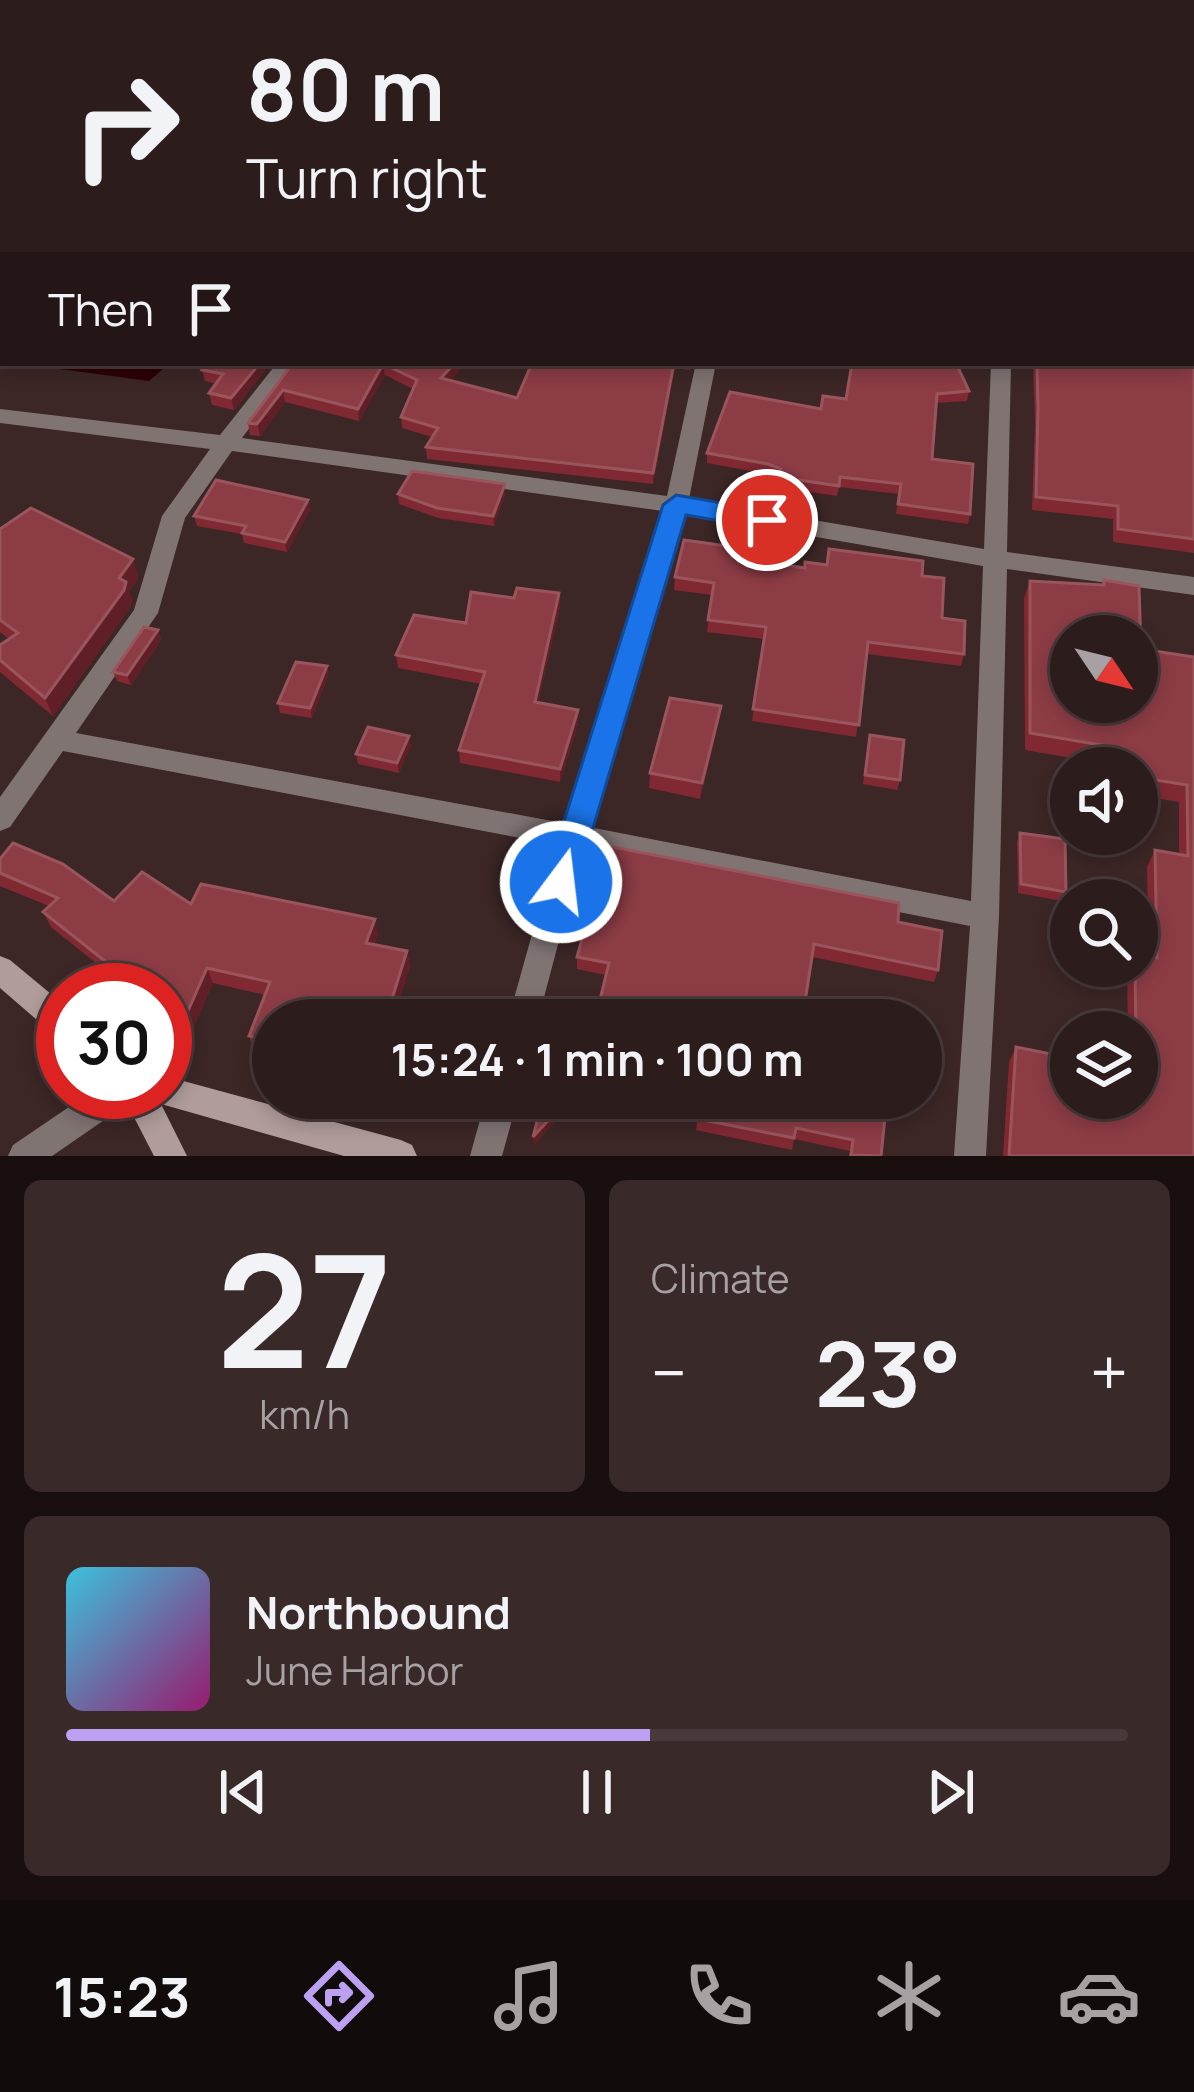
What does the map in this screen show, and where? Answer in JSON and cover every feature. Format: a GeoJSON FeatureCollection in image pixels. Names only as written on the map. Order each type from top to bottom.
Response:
{"type":"FeatureCollection","features":[{"type":"Feature","properties":{"kind":"street"},"geometry":{"type":"LineString","coordinates":[[0,819],[146,613],[174,516],[286,366]]}},
{"type":"Feature","properties":{"kind":"street"},"geometry":{"type":"LineString","coordinates":[[529,999],[573,836],[676,505],[705,366]]}},
{"type":"Feature","properties":{"kind":"street"},"geometry":{"type":"LineString","coordinates":[[970,1156],[985,916],[1001,366]]}},
{"type":"Feature","properties":{"kind":"street"},"geometry":{"type":"LineString","coordinates":[[0,416],[676,505],[994,559],[1194,586]]}},
{"type":"Feature","properties":{"kind":"street"},"geometry":{"type":"LineString","coordinates":[[59,740],[985,916]]}},
{"type":"Feature","properties":{"kind":"street"},"geometry":{"type":"LineString","coordinates":[[0,969],[36,1000]]}},
{"type":"Feature","properties":{"kind":"street"},"geometry":{"type":"LineString","coordinates":[[192,1098],[401,1156]]}},
{"type":"Feature","properties":{"kind":"street"},"geometry":{"type":"LineString","coordinates":[[24,1156],[78,1119]]}},
{"type":"Feature","properties":{"kind":"street"},"geometry":{"type":"LineString","coordinates":[[151,1119],[171,1156]]}},
{"type":"Feature","properties":{"kind":"street"},"geometry":{"type":"LineString","coordinates":[[486,1156],[496,1119]]}},
{"type":"Feature","properties":{"kind":"shaded area"},"geometry":{"type":"Polygon","coordinates":[[[166,366],[149,381],[45,367],[0,367],[166,366]]]}},
{"type":"Feature","properties":{"kind":"building"},"geometry":{"type":"Polygon","coordinates":[[[205,366],[258,366],[231,398],[209,393],[223,374],[202,370],[205,366]]]}},
{"type":"Feature","properties":{"kind":"building"},"geometry":{"type":"Polygon","coordinates":[[[291,366],[382,366],[358,409],[283,390],[257,424],[248,423],[291,366]]]}},
{"type":"Feature","properties":{"kind":"building"},"geometry":{"type":"Polygon","coordinates":[[[387,366],[452,366],[441,378],[517,398],[531,366],[673,366],[653,473],[426,447],[438,428],[401,417],[417,380],[387,366]]]}},
{"type":"Feature","properties":{"kind":"building"},"geometry":{"type":"Polygon","coordinates":[[[852,366],[957,366],[969,391],[937,394],[932,459],[973,464],[970,514],[898,504],[901,484],[840,477],[839,486],[779,477],[781,469],[768,464],[707,453],[730,392],[821,409],[823,396],[846,399],[852,366]]]}},
{"type":"Feature","properties":{"kind":"building"},"geometry":{"type":"Polygon","coordinates":[[[1037,366],[1194,366],[1194,539],[1118,529],[1118,506],[1036,497],[1037,366]]]}},
{"type":"Feature","properties":{"kind":"building"},"geometry":{"type":"Polygon","coordinates":[[[412,471],[505,484],[493,516],[437,508],[398,494],[412,471]]]}},
{"type":"Feature","properties":{"kind":"building"},"geometry":{"type":"Polygon","coordinates":[[[216,480],[308,500],[285,542],[242,533],[246,526],[194,516],[216,480]]]}},
{"type":"Feature","properties":{"kind":"building"},"geometry":{"type":"Polygon","coordinates":[[[31,508],[133,559],[119,578],[126,582],[124,590],[45,698],[0,660],[0,645],[18,633],[0,620],[0,529],[31,508]]]}},
{"type":"Feature","properties":{"kind":"building"},"geometry":{"type":"Polygon","coordinates":[[[684,540],[734,547],[732,557],[805,568],[805,562],[827,565],[829,549],[923,561],[922,576],[944,578],[942,618],[965,621],[964,654],[868,642],[859,725],[753,709],[766,627],[708,620],[714,583],[675,577],[684,540]]]}},
{"type":"Feature","properties":{"kind":"building"},"geometry":{"type":"Polygon","coordinates":[[[1104,580],[1139,586],[1140,615],[1050,615],[1050,723],[1158,723],[1158,652],[1194,657],[1194,1156],[1009,1156],[1016,1047],[1050,1054],[1050,1119],[1158,1119],[1158,1011],[1136,1011],[1135,987],[1158,987],[1155,855],[1158,851],[1188,856],[1187,785],[1158,780],[1158,747],[1107,747],[1030,733],[1030,581],[1104,585],[1104,580]]]}},
{"type":"Feature","properties":{"kind":"building"},"geometry":{"type":"Polygon","coordinates":[[[517,588],[559,593],[535,702],[578,710],[560,769],[459,750],[485,672],[396,655],[414,615],[466,623],[471,592],[514,598],[517,588]]]}},
{"type":"Feature","properties":{"kind":"building"},"geometry":{"type":"Polygon","coordinates":[[[144,627],[158,630],[127,675],[113,672],[144,627]]]}},
{"type":"Feature","properties":{"kind":"building"},"geometry":{"type":"Polygon","coordinates":[[[296,662],[327,666],[310,708],[278,703],[296,662]]]}},
{"type":"Feature","properties":{"kind":"building"},"geometry":{"type":"Polygon","coordinates":[[[670,698],[721,706],[702,783],[650,773],[670,698]]]}},
{"type":"Feature","properties":{"kind":"building"},"geometry":{"type":"Polygon","coordinates":[[[368,727],[409,736],[397,763],[356,754],[368,727]]]}},
{"type":"Feature","properties":{"kind":"building"},"geometry":{"type":"Polygon","coordinates":[[[870,735],[904,740],[900,780],[865,775],[870,735]]]}},
{"type":"Feature","properties":{"kind":"building"},"geometry":{"type":"Polygon","coordinates":[[[1020,833],[1050,837],[1050,855],[1065,855],[1066,879],[1050,879],[1050,889],[1021,884],[1020,833]]]}},
{"type":"Feature","properties":{"kind":"building"},"geometry":{"type":"Polygon","coordinates":[[[13,843],[63,864],[114,901],[142,872],[191,904],[201,884],[375,919],[366,943],[407,951],[392,999],[263,999],[270,982],[207,968],[192,1002],[192,963],[107,963],[43,912],[58,898],[0,873],[0,859],[13,843]]]}},
{"type":"Feature","properties":{"kind":"building"},"geometry":{"type":"Polygon","coordinates":[[[608,846],[899,903],[898,922],[942,931],[938,970],[814,944],[805,999],[600,999],[609,963],[577,957],[608,846]]]}},
{"type":"Feature","properties":{"kind":"building"},"geometry":{"type":"Polygon","coordinates":[[[538,1119],[549,1119],[533,1137],[538,1119]]]}},
{"type":"Feature","properties":{"kind":"building"},"geometry":{"type":"Polygon","coordinates":[[[698,1119],[885,1119],[881,1156],[851,1155],[853,1140],[796,1128],[794,1138],[698,1119]]]}},
{"type":"Feature","properties":{"kind":"route"},"geometry":{"type":"LineString","coordinates":[[561,882],[676,505],[767,520]]}}]}
